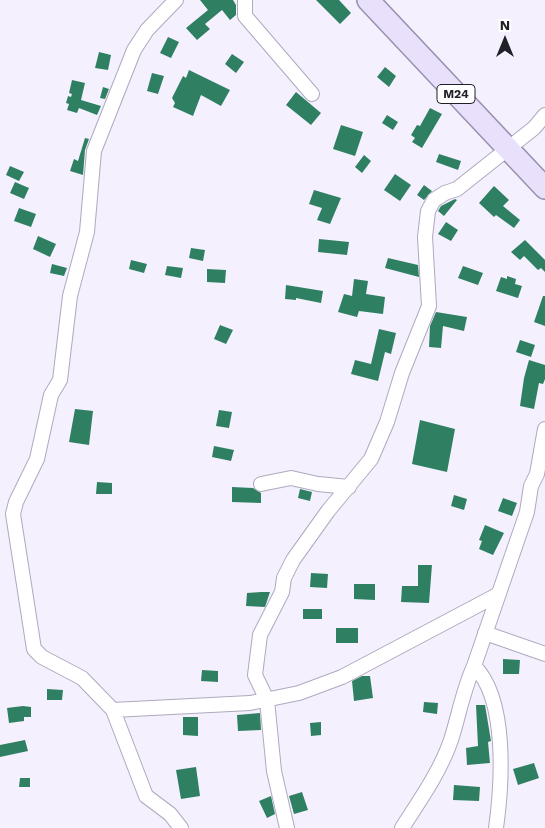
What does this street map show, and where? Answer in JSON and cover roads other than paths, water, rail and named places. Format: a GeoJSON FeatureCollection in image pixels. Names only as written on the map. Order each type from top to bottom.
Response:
{"type":"FeatureCollection","features":[{"type":"Feature","properties":{"kind":"main road","name":"M24"},"geometry":{"type":"LineString","coordinates":[[368,0],[507,150],[545,188]]}},
{"type":"Feature","properties":{"kind":"street"},"geometry":{"type":"LineString","coordinates":[[176,0],[146,30],[134,50],[94,151],[87,232],[70,296],[62,372],[52,395],[37,459],[16,502],[13,514],[34,649],[42,657],[82,678],[113,710],[146,796],[170,814],[181,828]]}},
{"type":"Feature","properties":{"kind":"street"},"geometry":{"type":"LineString","coordinates":[[245,0],[245,16],[312,94]]}},
{"type":"Feature","properties":{"kind":"street"},"geometry":{"type":"LineString","coordinates":[[287,828],[274,771],[267,700],[255,675],[260,636],[282,592],[284,578],[293,560],[328,511],[371,459],[387,422],[402,373],[429,306],[425,237],[428,211],[434,200],[445,193],[457,189],[534,128],[545,115]]}},
{"type":"Feature","properties":{"kind":"street"},"geometry":{"type":"LineString","coordinates":[[402,828],[438,771],[451,741],[464,688],[474,666],[524,521],[531,486],[541,472],[545,429]]}},
{"type":"Feature","properties":{"kind":"street"},"geometry":{"type":"LineString","coordinates":[[260,484],[291,478],[350,486]]}},
{"type":"Feature","properties":{"kind":"street"},"geometry":{"type":"LineString","coordinates":[[113,710],[250,703],[299,693],[342,677],[499,594]]}},
{"type":"Feature","properties":{"kind":"street"},"geometry":{"type":"LineString","coordinates":[[485,633],[545,654]]}},
{"type":"Feature","properties":{"kind":"street"},"geometry":{"type":"LineString","coordinates":[[474,666],[480,671],[493,701],[498,732],[502,768],[496,828]]}}]}
